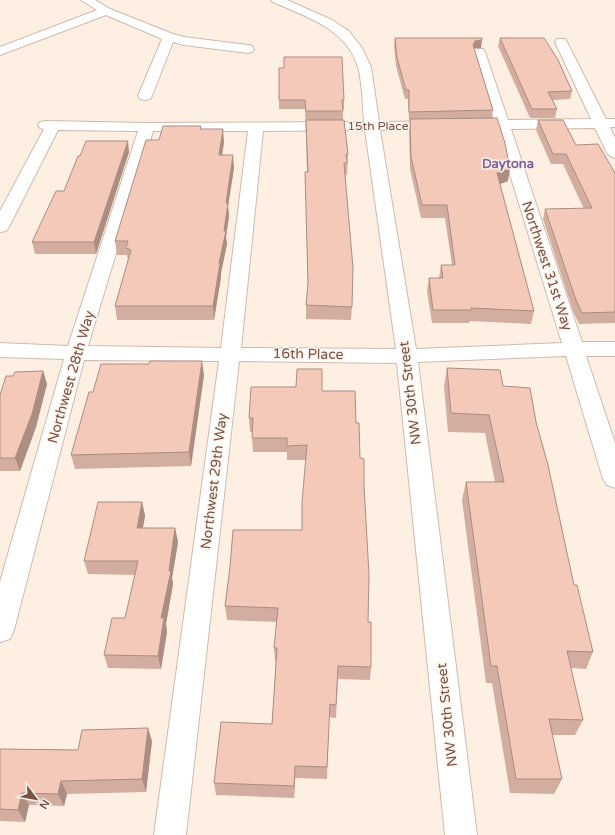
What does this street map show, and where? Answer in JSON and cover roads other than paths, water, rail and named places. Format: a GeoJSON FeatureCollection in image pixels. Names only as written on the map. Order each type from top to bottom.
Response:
{"type":"FeatureCollection","features":[{"type":"Feature","properties":{"kind":"street"},"geometry":{"type":"LineString","coordinates":[[87,0],[106,11],[184,42],[248,49]]}},
{"type":"Feature","properties":{"kind":"street","name":"NW 30th Street"},"geometry":{"type":"LineString","coordinates":[[277,0],[328,22],[344,34],[356,48],[365,67],[372,126],[406,356],[461,835]]}},
{"type":"Feature","properties":{"kind":"street"},"geometry":{"type":"LineString","coordinates":[[0,50],[106,11]]}},
{"type":"Feature","properties":{"kind":"street"},"geometry":{"type":"LineString","coordinates":[[145,96],[169,37]]}},
{"type":"Feature","properties":{"kind":"street"},"geometry":{"type":"LineString","coordinates":[[561,42],[615,153]]}},
{"type":"Feature","properties":{"kind":"street","name":"Northwest 31st Way"},"geometry":{"type":"LineString","coordinates":[[479,52],[615,479]]}},
{"type":"Feature","properties":{"kind":"street","name":"15th Place"},"geometry":{"type":"LineString","coordinates":[[0,227],[49,125],[147,127],[615,123]]}},
{"type":"Feature","properties":{"kind":"street","name":"Northwest 29th Way"},"geometry":{"type":"LineString","coordinates":[[170,835],[230,353],[256,126]]}},
{"type":"Feature","properties":{"kind":"street","name":"Northwest 28th Way"},"geometry":{"type":"LineString","coordinates":[[0,630],[76,353],[147,127]]}},
{"type":"Feature","properties":{"kind":"street","name":"16th Place"},"geometry":{"type":"LineString","coordinates":[[0,350],[76,353],[230,353],[406,356],[574,348],[615,349]]}},
{"type":"Feature","properties":{"kind":"district","name":"Daytona"},"geometry":{"type":"Point","coordinates":[508,164]}}]}
